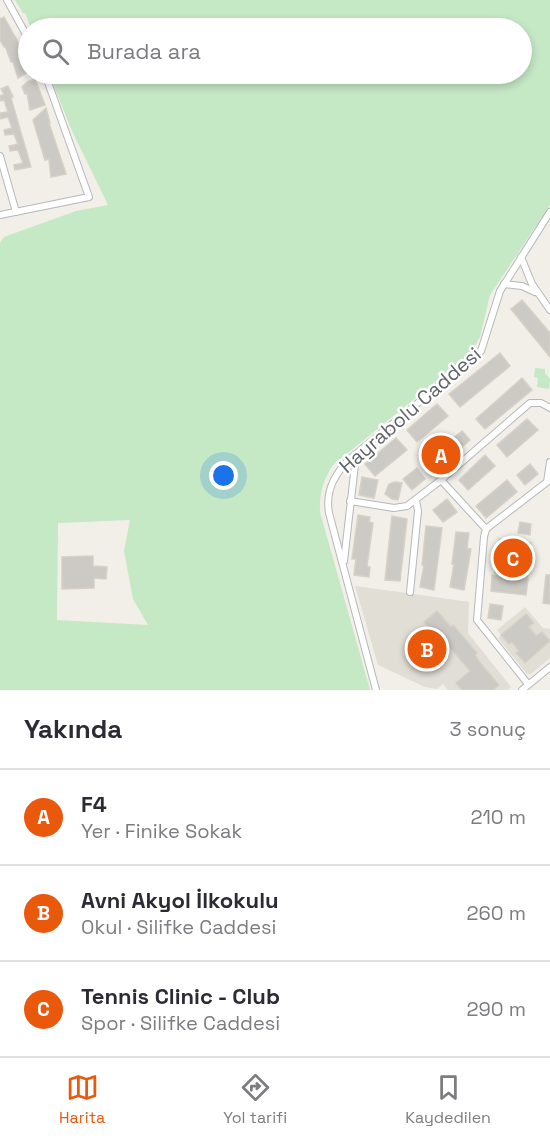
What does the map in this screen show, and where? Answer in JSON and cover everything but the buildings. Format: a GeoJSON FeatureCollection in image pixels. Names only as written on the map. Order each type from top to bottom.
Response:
{"type":"FeatureCollection","features":[{"type":"Feature","properties":{"kind":"street"},"geometry":{"type":"LineString","coordinates":[[7,0],[18,20]]}},
{"type":"Feature","properties":{"kind":"street"},"geometry":{"type":"LineString","coordinates":[[0,215],[89,198],[49,84]]}},
{"type":"Feature","properties":{"kind":"street"},"geometry":{"type":"LineString","coordinates":[[0,156],[16,212]]}},
{"type":"Feature","properties":{"kind":"street","name":"Hayrabolu Caddesi"},"geometry":{"type":"LineString","coordinates":[[376,690],[329,513],[329,493],[336,474],[361,450],[481,351],[504,284],[550,212]]}},
{"type":"Feature","properties":{"kind":"street"},"geometry":{"type":"LineString","coordinates":[[521,257],[537,294],[550,310]]}},
{"type":"Feature","properties":{"kind":"street"},"geometry":{"type":"LineString","coordinates":[[504,284],[524,287],[537,294]]}},
{"type":"Feature","properties":{"kind":"street"},"geometry":{"type":"LineString","coordinates":[[350,501],[398,508],[416,500],[530,403],[543,403],[550,408]]}},
{"type":"Feature","properties":{"kind":"street"},"geometry":{"type":"LineString","coordinates":[[344,568],[355,465],[361,450]]}},
{"type":"Feature","properties":{"kind":"street"},"geometry":{"type":"LineString","coordinates":[[528,684],[477,620],[484,537],[486,529],[546,482],[550,462]]}},
{"type":"Feature","properties":{"kind":"street"},"geometry":{"type":"LineString","coordinates":[[441,480],[486,529]]}},
{"type":"Feature","properties":{"kind":"street"},"geometry":{"type":"LineString","coordinates":[[410,592],[418,511],[416,500]]}},
{"type":"Feature","properties":{"kind":"street"},"geometry":{"type":"LineString","coordinates":[[522,690],[550,667]]}},
{"type":"Feature","properties":{"kind":"shaded area"},"geometry":{"type":"Polygon","coordinates":[[[355,586],[407,593],[410,596],[414,594],[469,602],[468,633],[511,687],[508,690],[448,690],[443,684],[437,689],[425,687],[378,665],[355,586]]]}},
{"type":"Feature","properties":{"kind":"shaded area"},"geometry":{"type":"Polygon","coordinates":[[[525,607],[543,628],[550,629],[550,658],[531,674],[527,674],[498,638],[501,635],[497,630],[525,607]]]}},
{"type":"Feature","properties":{"kind":"green space"},"geometry":{"type":"Polygon","coordinates":[[[15,0],[550,0],[550,205],[490,295],[480,337],[471,353],[333,465],[322,488],[320,512],[370,690],[0,690],[0,243],[4,237],[76,211],[108,205],[72,131],[53,84],[532,84],[532,18],[27,18],[15,0]],[[130,520],[58,523],[57,620],[148,625],[133,599],[124,551],[130,520]]]}},
{"type":"Feature","properties":{"kind":"green space"},"geometry":{"type":"Polygon","coordinates":[[[535,368],[545,369],[550,379],[549,389],[537,387],[538,378],[534,377],[535,368]]]}},
{"type":"Feature","properties":{"kind":"green space"},"geometry":{"type":"Polygon","coordinates":[[[498,538],[532,542],[528,578],[494,574],[498,538]]]}},
{"type":"Feature","properties":{"kind":"place","name":"F4"},"geometry":{"type":"Point","coordinates":[441,455]}},
{"type":"Feature","properties":{"kind":"place","name":"Tennis Clinic - Club"},"geometry":{"type":"Point","coordinates":[513,558]}},
{"type":"Feature","properties":{"kind":"place","name":"Avni Akyol İlkokulu"},"geometry":{"type":"Point","coordinates":[427,649]}}]}
